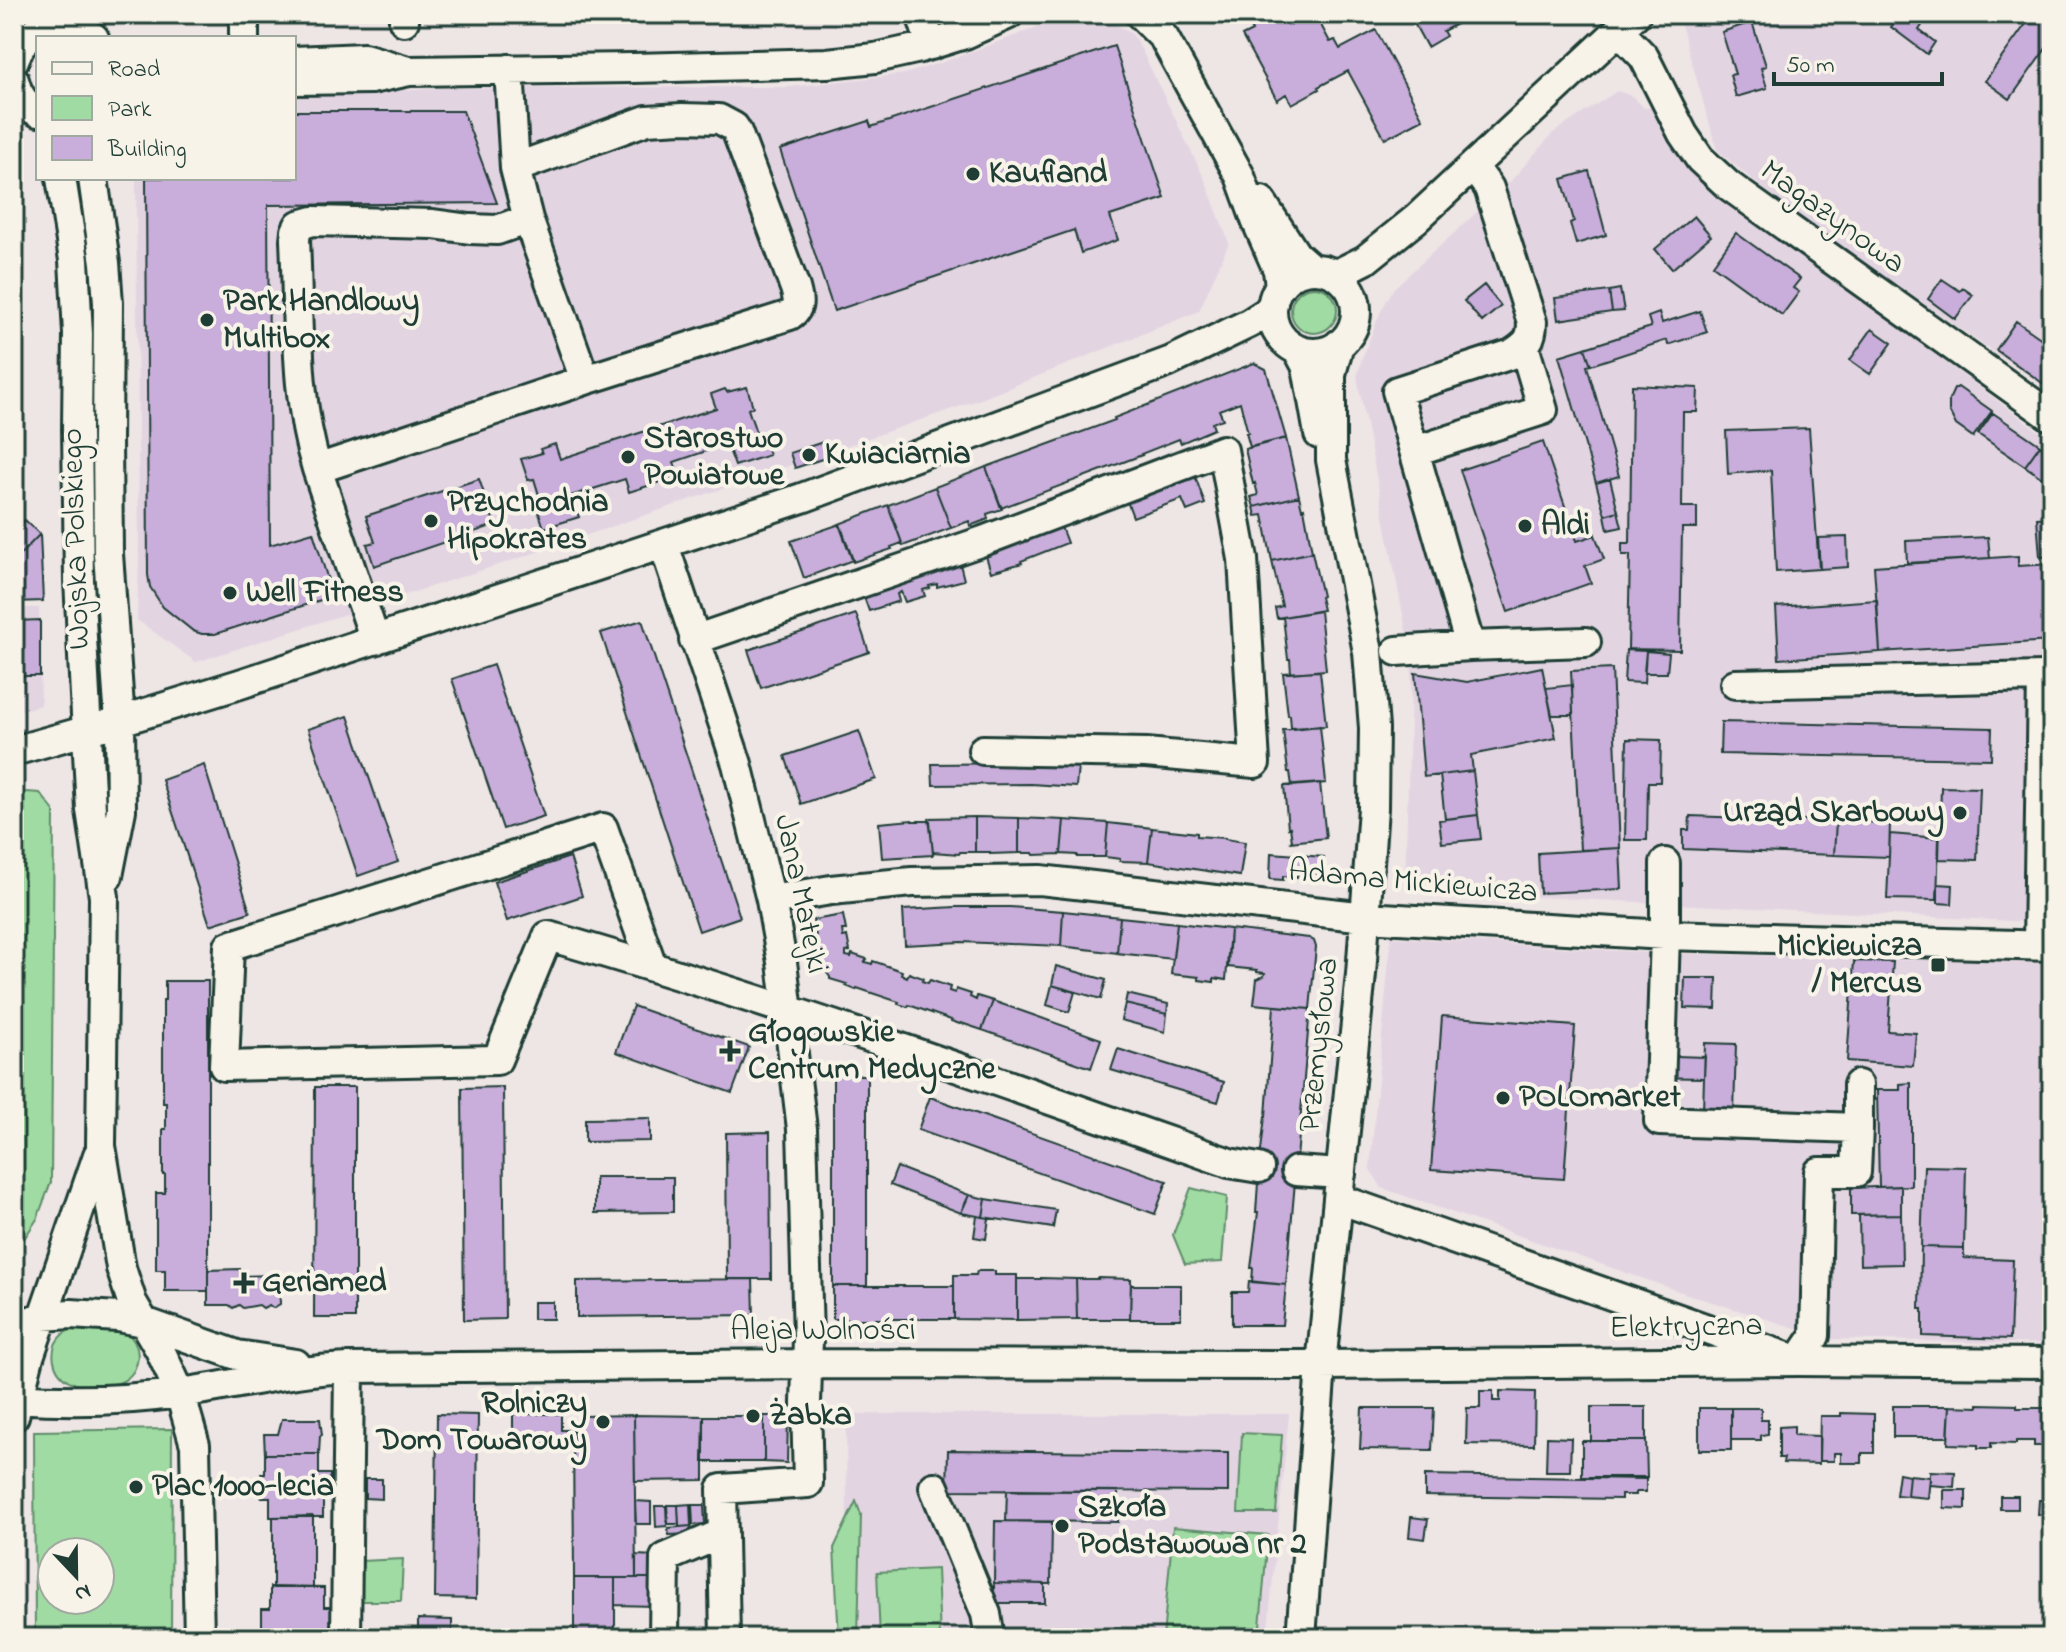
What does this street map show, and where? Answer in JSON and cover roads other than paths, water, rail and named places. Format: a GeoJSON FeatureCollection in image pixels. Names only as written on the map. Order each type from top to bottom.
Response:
{"type":"FeatureCollection","features":[{"type":"Feature","properties":{"kind":"street"},"geometry":{"type":"LineString","coordinates":[[89,14],[94,36]]}},
{"type":"Feature","properties":{"kind":"street"},"geometry":{"type":"LineString","coordinates":[[244,14],[244,36]]}},
{"type":"Feature","properties":{"kind":"street"},"geometry":{"type":"LineString","coordinates":[[921,14],[931,45]]}},
{"type":"Feature","properties":{"kind":"street"},"geometry":{"type":"LineString","coordinates":[[296,80],[371,79],[409,71],[827,63],[875,58],[931,45],[1009,14]]}},
{"type":"Feature","properties":{"kind":"street"},"geometry":{"type":"LineString","coordinates":[[1143,15],[1164,38],[1240,176],[1278,270],[1272,315],[1275,326],[1289,343]]}},
{"type":"Feature","properties":{"kind":"street"},"geometry":{"type":"LineString","coordinates":[[14,60],[26,38],[42,22],[80,28],[91,36]]}},
{"type":"Feature","properties":{"kind":"street"},"geometry":{"type":"LineString","coordinates":[[14,751],[120,721],[664,545],[816,493],[1169,362],[1267,312],[1276,295],[1294,274],[1324,272],[1365,260],[1431,206],[1627,22]]}},
{"type":"Feature","properties":{"kind":"street","name":"Magazynowa"},"geometry":{"type":"LineString","coordinates":[[1627,22],[1683,134],[1700,159],[1728,185],[2052,417]]}},
{"type":"Feature","properties":{"kind":"street"},"geometry":{"type":"LineString","coordinates":[[296,61],[364,58],[409,71]]}},
{"type":"Feature","properties":{"kind":"street"},"geometry":{"type":"LineString","coordinates":[[509,69],[515,168],[528,219],[585,380]]}},
{"type":"Feature","properties":{"kind":"street"},"geometry":{"type":"LineString","coordinates":[[14,80],[20,95],[36,112]]}},
{"type":"Feature","properties":{"kind":"street"},"geometry":{"type":"LineString","coordinates":[[317,469],[790,315],[798,306],[795,288],[737,132],[728,122],[682,118],[647,120],[515,168]]}},
{"type":"Feature","properties":{"kind":"street"},"geometry":{"type":"LineString","coordinates":[[1470,646],[1397,391],[1512,354],[1524,346],[1532,335],[1532,322],[1489,188],[1473,166]]}},
{"type":"Feature","properties":{"kind":"street"},"geometry":{"type":"LineString","coordinates":[[1240,176],[1255,192],[1296,255],[1349,289],[1356,308]]}},
{"type":"Feature","properties":{"kind":"street","name":"Wojska Polskiego"},"geometry":{"type":"LineString","coordinates":[[61,180],[74,260],[78,334],[79,580],[91,810],[104,897],[101,1146],[121,1268],[132,1302],[180,1393]]}},
{"type":"Feature","properties":{"kind":"street","name":"Wojska Polskiego"},"geometry":{"type":"LineString","coordinates":[[93,180],[108,303],[108,554],[120,721],[121,810],[104,897]]}},
{"type":"Feature","properties":{"kind":"street"},"geometry":{"type":"LineString","coordinates":[[1169,362],[1258,339],[1289,343],[1308,353],[1330,350],[1352,328],[1360,295],[1367,283],[1411,236],[1431,206]]}},
{"type":"Feature","properties":{"kind":"street"},"geometry":{"type":"LineString","coordinates":[[375,640],[309,443],[301,396],[296,231],[299,225],[313,221],[433,224],[497,230],[528,219]]}},
{"type":"Feature","properties":{"kind":"street","name":"Przemysłowa"},"geometry":{"type":"LineString","coordinates":[[1289,343],[1307,367],[1318,431],[1331,460]]}},
{"type":"Feature","properties":{"kind":"street","name":"Przemysłowa"},"geometry":{"type":"LineString","coordinates":[[1301,1638],[1321,1365],[1366,917],[1373,808],[1374,728],[1368,652],[1331,460],[1331,374],[1339,344]]}},
{"type":"Feature","properties":{"kind":"street"},"geometry":{"type":"LineString","coordinates":[[1415,451],[1543,410],[1524,346]]}},
{"type":"Feature","properties":{"kind":"street"},"geometry":{"type":"LineString","coordinates":[[694,640],[983,541],[1223,450],[1243,559],[1255,763],[1146,753],[983,750]]}},
{"type":"Feature","properties":{"kind":"street","name":"Jana Matejki"},"geometry":{"type":"LineString","coordinates":[[664,545],[737,764],[771,900],[789,1009],[802,1129],[808,1483],[722,1489],[723,1533]]}},
{"type":"Feature","properties":{"kind":"street"},"geometry":{"type":"LineString","coordinates":[[1397,651],[1586,642]]}},
{"type":"Feature","properties":{"kind":"street"},"geometry":{"type":"LineString","coordinates":[[1735,684],[2042,677],[2045,946]]}},
{"type":"Feature","properties":{"kind":"street"},"geometry":{"type":"LineString","coordinates":[[652,966],[603,828],[229,946],[224,1066],[497,1060],[548,936],[789,1009],[1229,1163],[1259,1168]]}},
{"type":"Feature","properties":{"kind":"street"},"geometry":{"type":"LineString","coordinates":[[1665,863],[1659,1121],[1858,1128]]}},
{"type":"Feature","properties":{"kind":"street","name":"Adama Mickiewicza"},"geometry":{"type":"LineString","coordinates":[[771,900],[912,882],[1040,880],[1366,917],[1665,935],[2045,946]]}},
{"type":"Feature","properties":{"kind":"street"},"geometry":{"type":"LineString","coordinates":[[1296,1171],[1798,1361],[1815,1336],[1819,1172],[1856,1172],[1858,1085]]}},
{"type":"Feature","properties":{"kind":"street","name":"Wojska Polskiego"},"geometry":{"type":"LineString","coordinates":[[15,1404],[101,1146]]}},
{"type":"Feature","properties":{"kind":"street","name":"Aleja Wolności"},"geometry":{"type":"LineString","coordinates":[[43,1316],[93,1314],[144,1322],[237,1355],[337,1369]]}},
{"type":"Feature","properties":{"kind":"street"},"geometry":{"type":"LineString","coordinates":[[14,1328],[43,1316]]}},
{"type":"Feature","properties":{"kind":"street","name":"Elektryczna"},"geometry":{"type":"LineString","coordinates":[[1321,1365],[1798,1361],[2052,1363]]}},
{"type":"Feature","properties":{"kind":"street","name":"Aleja Wolności"},"geometry":{"type":"LineString","coordinates":[[15,1404],[141,1398],[236,1385],[287,1373],[337,1369],[807,1364],[1321,1365]]}},
{"type":"Feature","properties":{"kind":"street"},"geometry":{"type":"LineString","coordinates":[[337,1369],[346,1638]]}},
{"type":"Feature","properties":{"kind":"street"},"geometry":{"type":"LineString","coordinates":[[180,1393],[195,1445],[199,1638]]}},
{"type":"Feature","properties":{"kind":"street"},"geometry":{"type":"LineString","coordinates":[[934,1487],[986,1614],[990,1638]]}},
{"type":"Feature","properties":{"kind":"street"},"geometry":{"type":"LineString","coordinates":[[664,1638],[665,1558],[723,1533],[725,1638]]}},
{"type":"Feature","properties":{"kind":"place","name":"Kaufland"},"geometry":{"type":"Point","coordinates":[973,174]}},
{"type":"Feature","properties":{"kind":"place","name":"Park Handlowy Multibox"},"geometry":{"type":"Point","coordinates":[207,320]}},
{"type":"Feature","properties":{"kind":"place","name":"Kwiaciarnia"},"geometry":{"type":"Point","coordinates":[809,455]}},
{"type":"Feature","properties":{"kind":"place","name":"Starostwo Powiatowe"},"geometry":{"type":"Point","coordinates":[628,457]}},
{"type":"Feature","properties":{"kind":"place","name":"Przychodnia Hipokrates"},"geometry":{"type":"Point","coordinates":[431,521]}},
{"type":"Feature","properties":{"kind":"place","name":"Aldi"},"geometry":{"type":"Point","coordinates":[1525,526]}},
{"type":"Feature","properties":{"kind":"place","name":"Well Fitness"},"geometry":{"type":"Point","coordinates":[230,593]}},
{"type":"Feature","properties":{"kind":"place","name":"Urząd Skarbowy"},"geometry":{"type":"Point","coordinates":[1960,813]}},
{"type":"Feature","properties":{"kind":"place","name":"Mickiewicza / Mercus"},"geometry":{"type":"Point","coordinates":[1938,965]}},
{"type":"Feature","properties":{"kind":"place","name":"Głogowskie Centrum Medyczne"},"geometry":{"type":"Point","coordinates":[730,1051]}},
{"type":"Feature","properties":{"kind":"place","name":"POLOmarket"},"geometry":{"type":"Point","coordinates":[1503,1098]}},
{"type":"Feature","properties":{"kind":"place","name":"Geriamed"},"geometry":{"type":"Point","coordinates":[244,1283]}},
{"type":"Feature","properties":{"kind":"place","name":"Żabka"},"geometry":{"type":"Point","coordinates":[753,1416]}},
{"type":"Feature","properties":{"kind":"place","name":"Rolniczy Dom Towarowy"},"geometry":{"type":"Point","coordinates":[603,1422]}},
{"type":"Feature","properties":{"kind":"place","name":"Plac 1000-lecia"},"geometry":{"type":"Point","coordinates":[136,1487]}},
{"type":"Feature","properties":{"kind":"place","name":"Szkoła Podstawowa nr 2"},"geometry":{"type":"Point","coordinates":[1062,1526]}}]}
